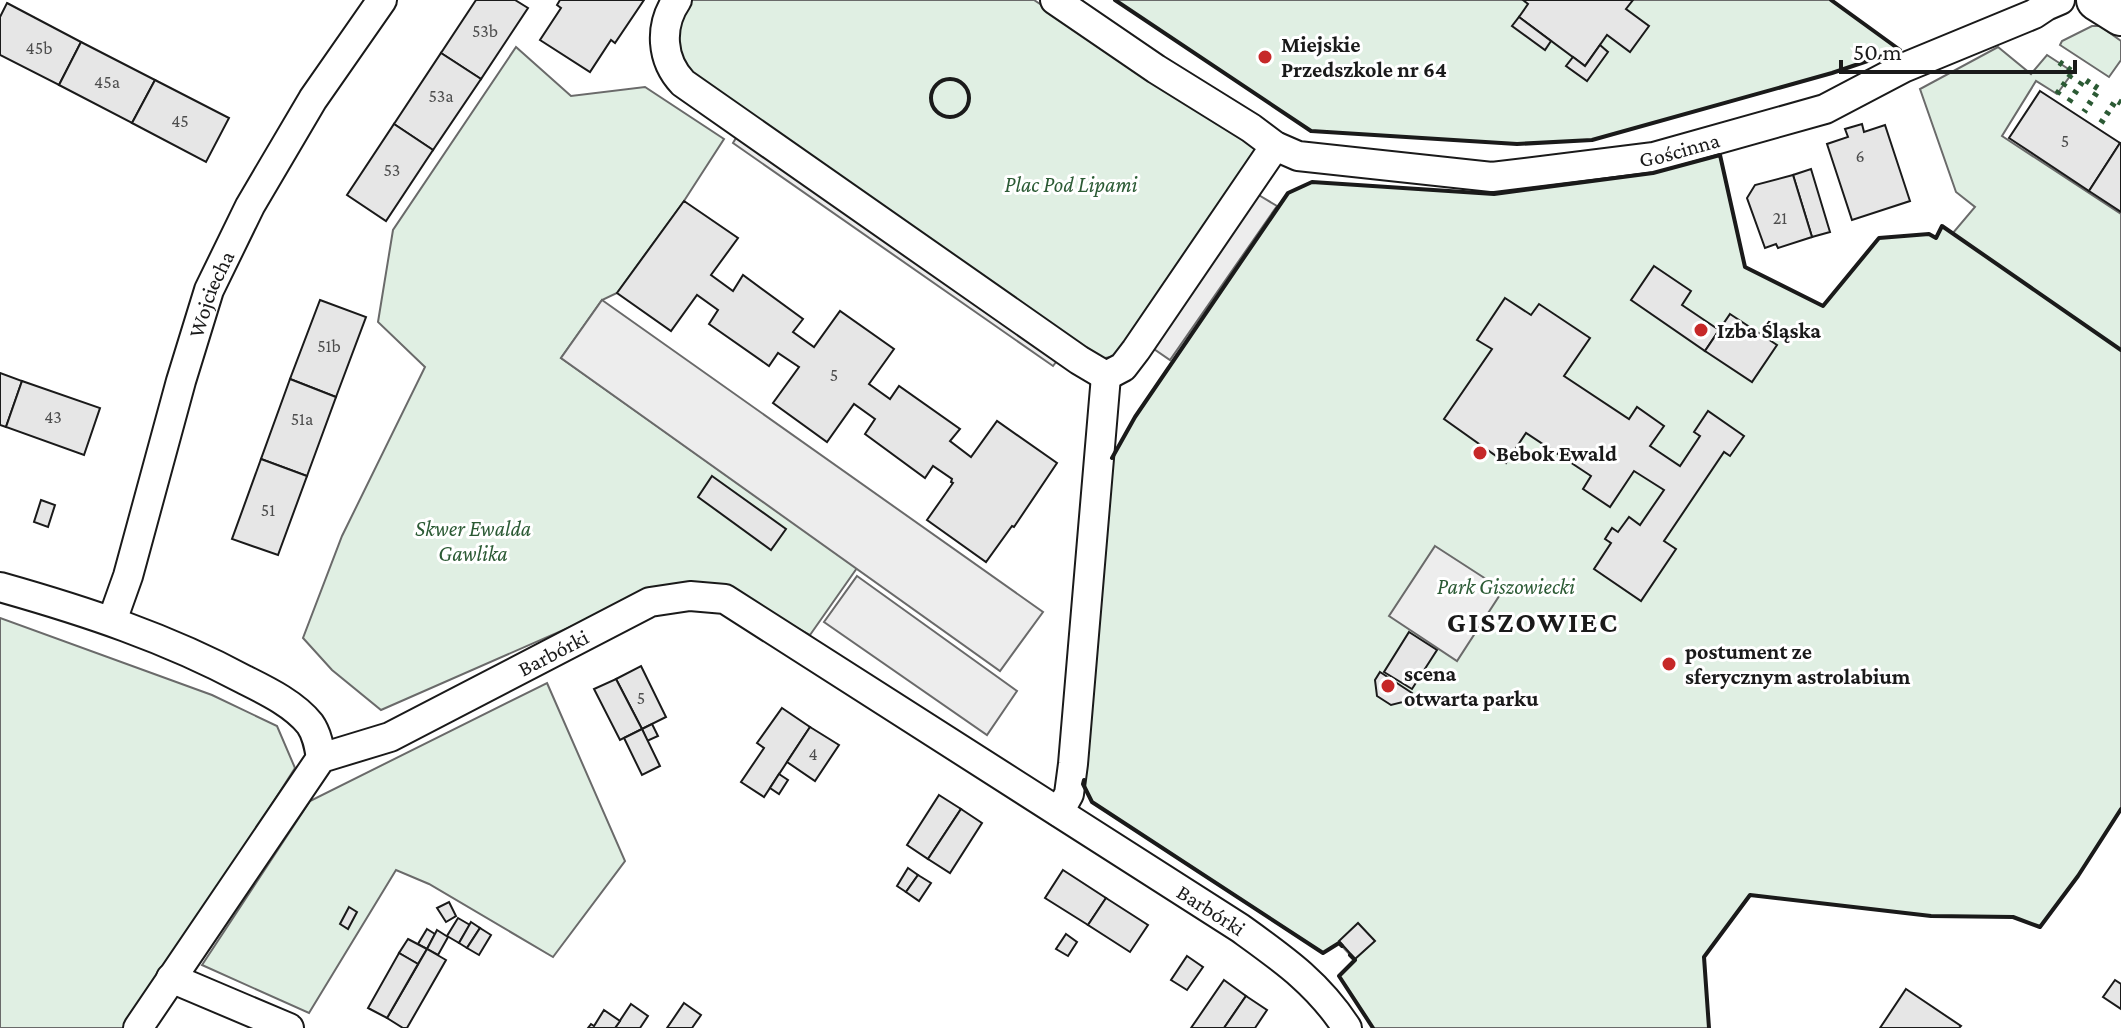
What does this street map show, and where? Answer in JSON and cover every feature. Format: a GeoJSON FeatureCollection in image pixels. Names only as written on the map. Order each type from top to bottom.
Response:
{"type":"FeatureCollection","features":[{"type":"Feature","properties":{"kind":"street","name":"Wojciecha"},"geometry":{"type":"LineString","coordinates":[[112,621],[128,576],[209,290],[250,206],[313,99],[382,0]]}},
{"type":"Feature","properties":{"kind":"street"},"geometry":{"type":"LineString","coordinates":[[677,0],[669,12],[663,35],[671,71],[683,83],[1106,376]]}},
{"type":"Feature","properties":{"kind":"street"},"geometry":{"type":"LineString","coordinates":[[1055,0],[1275,146],[1136,350],[1123,367],[1106,376]]}},
{"type":"Feature","properties":{"kind":"street","name":"Gościnna"},"geometry":{"type":"LineString","coordinates":[[1275,146],[1298,156],[1492,177],[1654,157],[1825,109],[1903,68],[2034,14],[2060,0]]}},
{"type":"Feature","properties":{"kind":"street"},"geometry":{"type":"LineString","coordinates":[[2097,0],[2121,15]]}},
{"type":"Feature","properties":{"kind":"street"},"geometry":{"type":"LineString","coordinates":[[1059,812],[1069,794],[1073,764],[1106,376]]}},
{"type":"Feature","properties":{"kind":"street"},"geometry":{"type":"LineString","coordinates":[[0,587],[112,621],[198,656],[286,703],[316,733],[321,758],[138,1028]]}},
{"type":"Feature","properties":{"kind":"street","name":"Barbórki"},"geometry":{"type":"LineString","coordinates":[[321,758],[390,737],[650,602],[690,596],[725,599],[1240,928],[1317,988],[1347,1028]]}},
{"type":"Feature","properties":{"kind":"street"},"geometry":{"type":"LineString","coordinates":[[171,978],[289,1028]]}},
{"type":"Feature","properties":{"kind":"green space","name":"Plac Pod Lipami"},"geometry":{"type":"Polygon","coordinates":[[[689,0],[1034,0],[1258,150],[1121,351],[1099,359],[698,86],[674,44],[689,0]]]}},
{"type":"Feature","properties":{"kind":"green space"},"geometry":{"type":"Polygon","coordinates":[[[1115,0],[1831,0],[1900,50],[1832,73],[1592,140],[1517,144],[1311,131],[1115,0]]]}},
{"type":"Feature","properties":{"kind":"green space"},"geometry":{"type":"Polygon","coordinates":[[[2092,26],[2100,26],[2121,41],[2121,60],[2109,77],[2060,45],[2062,41],[2092,26]]]}},
{"type":"Feature","properties":{"kind":"green space","name":"Skwer Ewalda Gawlika"},"geometry":{"type":"Polygon","coordinates":[[[516,47],[571,96],[645,87],[724,139],[684,201],[617,293],[602,300],[561,358],[857,568],[810,635],[736,594],[634,599],[381,710],[332,670],[303,638],[342,536],[425,367],[378,322],[393,230],[516,47]]]}},
{"type":"Feature","properties":{"kind":"green space","name":"Park Giszowiecki"},"geometry":{"type":"Polygon","coordinates":[[[1998,47],[2031,74],[2047,55],[2073,72],[2057,94],[2036,81],[2002,136],[2121,214],[2121,809],[2078,876],[2040,927],[2013,917],[1931,916],[1751,895],[1704,957],[1709,1028],[1373,1028],[1339,976],[1355,960],[1339,943],[1323,953],[1092,802],[1083,784],[1112,458],[1135,417],[1288,193],[1312,182],[1494,194],[1653,173],[1720,155],[1745,267],[1823,306],[1879,238],[1929,234],[1936,238],[1942,226],[1953,233],[1975,207],[1956,192],[1920,89],[1998,47]]]}},
{"type":"Feature","properties":{"kind":"green space"},"geometry":{"type":"Polygon","coordinates":[[[0,618],[212,695],[277,726],[295,768],[167,969],[124,1028],[0,1028],[0,618]]]}},
{"type":"Feature","properties":{"kind":"green space"},"geometry":{"type":"Polygon","coordinates":[[[547,683],[625,861],[553,957],[429,884],[396,870],[309,1013],[202,965],[310,801],[547,683]]]}},
{"type":"Feature","properties":{"kind":"shaded area"},"geometry":{"type":"Polygon","coordinates":[[[739,133],[1060,357],[1053,366],[733,143],[739,133]]]}},
{"type":"Feature","properties":{"kind":"shaded area"},"geometry":{"type":"Polygon","coordinates":[[[1257,194],[1277,206],[1170,360],[1151,347],[1257,194]]]}},
{"type":"Feature","properties":{"kind":"shaded area"},"geometry":{"type":"Polygon","coordinates":[[[602,300],[1043,612],[1000,671],[561,358],[602,300]]]}},
{"type":"Feature","properties":{"kind":"shaded area"},"geometry":{"type":"Polygon","coordinates":[[[1435,546],[1503,590],[1457,661],[1389,616],[1435,546]]]}},
{"type":"Feature","properties":{"kind":"shaded area"},"geometry":{"type":"Polygon","coordinates":[[[857,576],[1017,691],[987,735],[824,622],[857,576]]]}},
{"type":"Feature","properties":{"kind":"building"},"geometry":{"type":"Polygon","coordinates":[[[476,0],[515,0],[528,8],[481,79],[441,53],[476,0]]]}},
{"type":"Feature","properties":{"kind":"building"},"geometry":{"type":"Polygon","coordinates":[[[560,0],[644,0],[615,43],[611,40],[590,72],[540,40],[561,8],[557,5],[560,0]]]}},
{"type":"Feature","properties":{"kind":"building"},"geometry":{"type":"Polygon","coordinates":[[[1523,0],[1633,0],[1626,9],[1649,26],[1630,52],[1607,35],[1585,66],[1519,17],[1528,4],[1523,0]]]}},
{"type":"Feature","properties":{"kind":"building"},"geometry":{"type":"Polygon","coordinates":[[[7,3],[81,42],[59,85],[0,55],[0,17],[7,3]]]}},
{"type":"Feature","properties":{"kind":"building"},"geometry":{"type":"Polygon","coordinates":[[[1519,17],[1551,41],[1545,50],[1512,26],[1519,17]]]}},
{"type":"Feature","properties":{"kind":"building"},"geometry":{"type":"Polygon","coordinates":[[[81,42],[155,80],[132,123],[59,85],[81,42]]]}},
{"type":"Feature","properties":{"kind":"building"},"geometry":{"type":"Polygon","coordinates":[[[1600,45],[1608,52],[1587,81],[1566,66],[1573,57],[1585,66],[1600,45]]]}},
{"type":"Feature","properties":{"kind":"building"},"geometry":{"type":"Polygon","coordinates":[[[441,53],[481,79],[433,150],[394,124],[441,53]]]}},
{"type":"Feature","properties":{"kind":"building"},"geometry":{"type":"Polygon","coordinates":[[[155,80],[229,118],[206,162],[132,123],[155,80]]]}},
{"type":"Feature","properties":{"kind":"building"},"geometry":{"type":"Polygon","coordinates":[[[2040,91],[2120,143],[2089,191],[2009,138],[2040,91]]]}},
{"type":"Feature","properties":{"kind":"building"},"geometry":{"type":"Polygon","coordinates":[[[394,124],[433,150],[386,221],[347,195],[394,124]]]}},
{"type":"Feature","properties":{"kind":"building"},"geometry":{"type":"Polygon","coordinates":[[[1862,124],[1864,132],[1885,125],[1910,201],[1852,220],[1827,144],[1848,137],[1845,129],[1862,124]]]}},
{"type":"Feature","properties":{"kind":"building"},"geometry":{"type":"Polygon","coordinates":[[[2121,144],[2121,212],[2089,191],[2121,144]]]}},
{"type":"Feature","properties":{"kind":"building"},"geometry":{"type":"Polygon","coordinates":[[[1811,169],[1830,232],[1812,237],[1793,175],[1811,169]]]}},
{"type":"Feature","properties":{"kind":"building"},"geometry":{"type":"Polygon","coordinates":[[[1793,175],[1812,237],[1778,248],[1776,244],[1765,248],[1747,198],[1755,185],[1793,175]]]}},
{"type":"Feature","properties":{"kind":"building"},"geometry":{"type":"Polygon","coordinates":[[[684,201],[738,238],[711,275],[733,291],[743,275],[803,319],[793,332],[814,347],[840,311],[894,349],[869,384],[890,399],[899,386],[960,429],[950,441],[971,457],[997,421],[1057,463],[986,562],[927,520],[953,483],[952,479],[933,466],[925,478],[865,434],[875,419],[854,404],[827,442],[773,403],[799,367],[778,353],[769,366],[709,324],[718,310],[697,295],[671,331],[617,293],[684,201]]]}},
{"type":"Feature","properties":{"kind":"building"},"geometry":{"type":"Polygon","coordinates":[[[1654,266],[1691,291],[1682,305],[1719,330],[1705,351],[1631,300],[1654,266]]]}},
{"type":"Feature","properties":{"kind":"building"},"geometry":{"type":"Polygon","coordinates":[[[1505,298],[1531,315],[1539,304],[1590,338],[1564,376],[1629,419],[1637,407],[1664,426],[1650,446],[1680,466],[1700,436],[1694,432],[1708,411],[1744,436],[1730,456],[1724,452],[1664,541],[1676,549],[1641,601],[1594,569],[1611,543],[1605,539],[1612,528],[1618,532],[1629,517],[1640,525],[1664,490],[1634,471],[1610,507],[1583,489],[1591,476],[1526,433],[1506,463],[1444,419],[1492,349],[1477,340],[1505,298]]]}},
{"type":"Feature","properties":{"kind":"building"},"geometry":{"type":"Polygon","coordinates":[[[320,300],[366,317],[336,397],[290,379],[320,300]]]}},
{"type":"Feature","properties":{"kind":"building"},"geometry":{"type":"Polygon","coordinates":[[[1730,314],[1777,345],[1752,382],[1705,351],[1730,314]]]}},
{"type":"Feature","properties":{"kind":"building"},"geometry":{"type":"Polygon","coordinates":[[[0,373],[22,381],[6,427],[0,425],[0,373]]]}},
{"type":"Feature","properties":{"kind":"building"},"geometry":{"type":"Polygon","coordinates":[[[290,379],[336,397],[307,476],[261,459],[290,379]]]}},
{"type":"Feature","properties":{"kind":"building"},"geometry":{"type":"Polygon","coordinates":[[[22,381],[100,408],[84,455],[6,427],[22,381]]]}},
{"type":"Feature","properties":{"kind":"building"},"geometry":{"type":"Polygon","coordinates":[[[261,459],[307,476],[278,555],[232,539],[261,459]]]}},
{"type":"Feature","properties":{"kind":"building"},"geometry":{"type":"Polygon","coordinates":[[[712,476],[786,529],[771,550],[698,497],[712,476]]]}},
{"type":"Feature","properties":{"kind":"building"},"geometry":{"type":"Polygon","coordinates":[[[41,500],[55,505],[48,527],[34,522],[41,500]]]}},
{"type":"Feature","properties":{"kind":"building"},"geometry":{"type":"Polygon","coordinates":[[[1409,632],[1437,650],[1412,689],[1384,672],[1409,632]]]}},
{"type":"Feature","properties":{"kind":"building"},"geometry":{"type":"Polygon","coordinates":[[[641,666],[666,717],[642,729],[616,679],[641,666]]]}},
{"type":"Feature","properties":{"kind":"building","name":"scena otwarta parku"},"geometry":{"type":"Polygon","coordinates":[[[1380,672],[1412,693],[1407,701],[1391,705],[1377,696],[1375,680],[1380,672]]]}},
{"type":"Feature","properties":{"kind":"building"},"geometry":{"type":"Polygon","coordinates":[[[616,679],[642,729],[620,740],[594,689],[616,679]]]}},
{"type":"Feature","properties":{"kind":"building"},"geometry":{"type":"Polygon","coordinates":[[[782,708],[810,727],[764,797],[741,782],[764,748],[757,743],[782,708]]]}},
{"type":"Feature","properties":{"kind":"building"},"geometry":{"type":"Polygon","coordinates":[[[652,724],[658,736],[647,741],[642,729],[652,724]]]}},
{"type":"Feature","properties":{"kind":"building"},"geometry":{"type":"Polygon","coordinates":[[[810,727],[839,745],[815,781],[787,762],[810,727]]]}},
{"type":"Feature","properties":{"kind":"building"},"geometry":{"type":"Polygon","coordinates":[[[642,729],[660,766],[642,775],[624,738],[642,729]]]}},
{"type":"Feature","properties":{"kind":"building"},"geometry":{"type":"Polygon","coordinates":[[[779,774],[788,780],[779,794],[770,788],[779,774]]]}},
{"type":"Feature","properties":{"kind":"building"},"geometry":{"type":"Polygon","coordinates":[[[939,795],[961,809],[928,859],[907,845],[939,795]]]}},
{"type":"Feature","properties":{"kind":"building"},"geometry":{"type":"Polygon","coordinates":[[[961,809],[982,823],[950,873],[928,859],[961,809]]]}},
{"type":"Feature","properties":{"kind":"building"},"geometry":{"type":"Polygon","coordinates":[[[908,868],[918,875],[906,892],[897,886],[908,868]]]}},
{"type":"Feature","properties":{"kind":"building"},"geometry":{"type":"Polygon","coordinates":[[[1063,870],[1106,898],[1088,925],[1045,898],[1063,870]]]}},
{"type":"Feature","properties":{"kind":"building"},"geometry":{"type":"Polygon","coordinates":[[[918,875],[931,883],[919,901],[906,892],[918,875]]]}},
{"type":"Feature","properties":{"kind":"building"},"geometry":{"type":"Polygon","coordinates":[[[1106,898],[1148,925],[1130,952],[1088,925],[1106,898]]]}},
{"type":"Feature","properties":{"kind":"building"},"geometry":{"type":"Polygon","coordinates":[[[449,902],[456,916],[446,922],[437,908],[449,902]]]}},
{"type":"Feature","properties":{"kind":"building"},"geometry":{"type":"Polygon","coordinates":[[[349,907],[357,912],[348,929],[340,924],[349,907]]]}},
{"type":"Feature","properties":{"kind":"building"},"geometry":{"type":"Polygon","coordinates":[[[458,918],[470,925],[459,943],[447,936],[458,918]]]}},
{"type":"Feature","properties":{"kind":"building"},"geometry":{"type":"Polygon","coordinates":[[[471,922],[480,928],[467,948],[459,943],[471,922]]]}},
{"type":"Feature","properties":{"kind":"building"},"geometry":{"type":"Polygon","coordinates":[[[1358,923],[1375,941],[1355,959],[1339,941],[1358,923]]]}},
{"type":"Feature","properties":{"kind":"building"},"geometry":{"type":"Polygon","coordinates":[[[480,928],[491,935],[479,955],[467,948],[480,928]]]}},
{"type":"Feature","properties":{"kind":"building"},"geometry":{"type":"Polygon","coordinates":[[[427,929],[435,934],[427,949],[418,944],[427,929]]]}},
{"type":"Feature","properties":{"kind":"building"},"geometry":{"type":"Polygon","coordinates":[[[437,930],[448,937],[438,955],[427,949],[437,930]]]}},
{"type":"Feature","properties":{"kind":"building"},"geometry":{"type":"Polygon","coordinates":[[[1066,934],[1077,942],[1068,956],[1056,949],[1066,934]]]}},
{"type":"Feature","properties":{"kind":"building"},"geometry":{"type":"Polygon","coordinates":[[[408,939],[427,949],[418,964],[399,953],[408,939]]]}},
{"type":"Feature","properties":{"kind":"building"},"geometry":{"type":"Polygon","coordinates":[[[427,949],[446,960],[407,1028],[403,1028],[387,1018],[427,949]]]}},
{"type":"Feature","properties":{"kind":"building"},"geometry":{"type":"Polygon","coordinates":[[[399,953],[418,964],[387,1018],[368,1008],[399,953]]]}},
{"type":"Feature","properties":{"kind":"building"},"geometry":{"type":"Polygon","coordinates":[[[1187,956],[1203,967],[1187,990],[1171,980],[1187,956]]]}},
{"type":"Feature","properties":{"kind":"building"},"geometry":{"type":"Polygon","coordinates":[[[1224,980],[1246,996],[1224,1028],[1191,1028],[1224,980]]]}},
{"type":"Feature","properties":{"kind":"building"},"geometry":{"type":"Polygon","coordinates":[[[2115,980],[2121,984],[2121,1009],[2103,997],[2115,980]]]}},
{"type":"Feature","properties":{"kind":"building"},"geometry":{"type":"Polygon","coordinates":[[[1906,989],[1961,1026],[1880,1028],[1906,989]]]}},
{"type":"Feature","properties":{"kind":"building"},"geometry":{"type":"Polygon","coordinates":[[[1246,996],[1267,1010],[1255,1028],[1224,1028],[1246,996]]]}},
{"type":"Feature","properties":{"kind":"building"},"geometry":{"type":"Polygon","coordinates":[[[684,1003],[701,1015],[692,1028],[667,1028],[684,1003]]]}},
{"type":"Feature","properties":{"kind":"building"},"geometry":{"type":"Polygon","coordinates":[[[631,1004],[648,1016],[640,1028],[615,1028],[631,1004]]]}},
{"type":"Feature","properties":{"kind":"building"},"geometry":{"type":"Polygon","coordinates":[[[604,1010],[620,1021],[615,1028],[588,1028],[591,1024],[594,1026],[604,1010]]]}},
{"type":"Feature","properties":{"kind":"hedge"},"geometry":{"type":"LineString","coordinates":[[2057,94],[2073,72],[2059,62]]}},
{"type":"Feature","properties":{"kind":"hedge"},"geometry":{"type":"LineString","coordinates":[[2069,102],[2084,79],[2099,89],[2084,112]]}},
{"type":"Feature","properties":{"kind":"hedge"},"geometry":{"type":"LineString","coordinates":[[2101,123],[2116,100],[2121,103]]}},
{"type":"Feature","properties":{"kind":"wall"},"geometry":{"type":"LineString","coordinates":[[1115,0],[1311,131],[1517,144],[1592,140],[1832,73],[1900,50],[1831,0]]}},
{"type":"Feature","properties":{"kind":"wall"},"geometry":{"type":"LineString","coordinates":[[950,79],[964,84],[969,98],[964,112],[950,117],[936,112],[931,98],[936,84],[950,79]]}},
{"type":"Feature","properties":{"kind":"wall"},"geometry":{"type":"LineString","coordinates":[[1112,458],[1135,417],[1288,193],[1312,182],[1494,194],[1653,173],[1720,155],[1745,267],[1823,306],[1879,238],[1929,234],[1936,238],[1942,226],[2121,350]]}},
{"type":"Feature","properties":{"kind":"wall"},"geometry":{"type":"LineString","coordinates":[[1084,780],[1092,802],[1323,953],[1339,943],[1342,946]]}},
{"type":"Feature","properties":{"kind":"wall"},"geometry":{"type":"LineString","coordinates":[[1709,1028],[1704,957],[1750,895],[1931,916],[2013,917],[2040,927],[2078,876],[2121,809]]}},
{"type":"Feature","properties":{"kind":"wall"},"geometry":{"type":"LineString","coordinates":[[1350,955],[1355,960],[1339,976],[1373,1028]]}},
{"type":"Feature","properties":{"kind":"place","name":"Miejskie Przedszkole nr 64"},"geometry":{"type":"Point","coordinates":[1265,57]}},
{"type":"Feature","properties":{"kind":"place","name":"Izba Śląska"},"geometry":{"type":"Point","coordinates":[1701,330]}},
{"type":"Feature","properties":{"kind":"place","name":"Bebok Ewald"},"geometry":{"type":"Point","coordinates":[1480,453]}},
{"type":"Feature","properties":{"kind":"place","name":"postument ze sferycznym astrolabium"},"geometry":{"type":"Point","coordinates":[1669,664]}},
{"type":"Feature","properties":{"kind":"place","name":"scena otwarta parku"},"geometry":{"type":"Point","coordinates":[1388,686]}},
{"type":"Feature","properties":{"kind":"district","name":"GISZOWIEC"},"geometry":{"type":"Point","coordinates":[1533,621]}}]}
